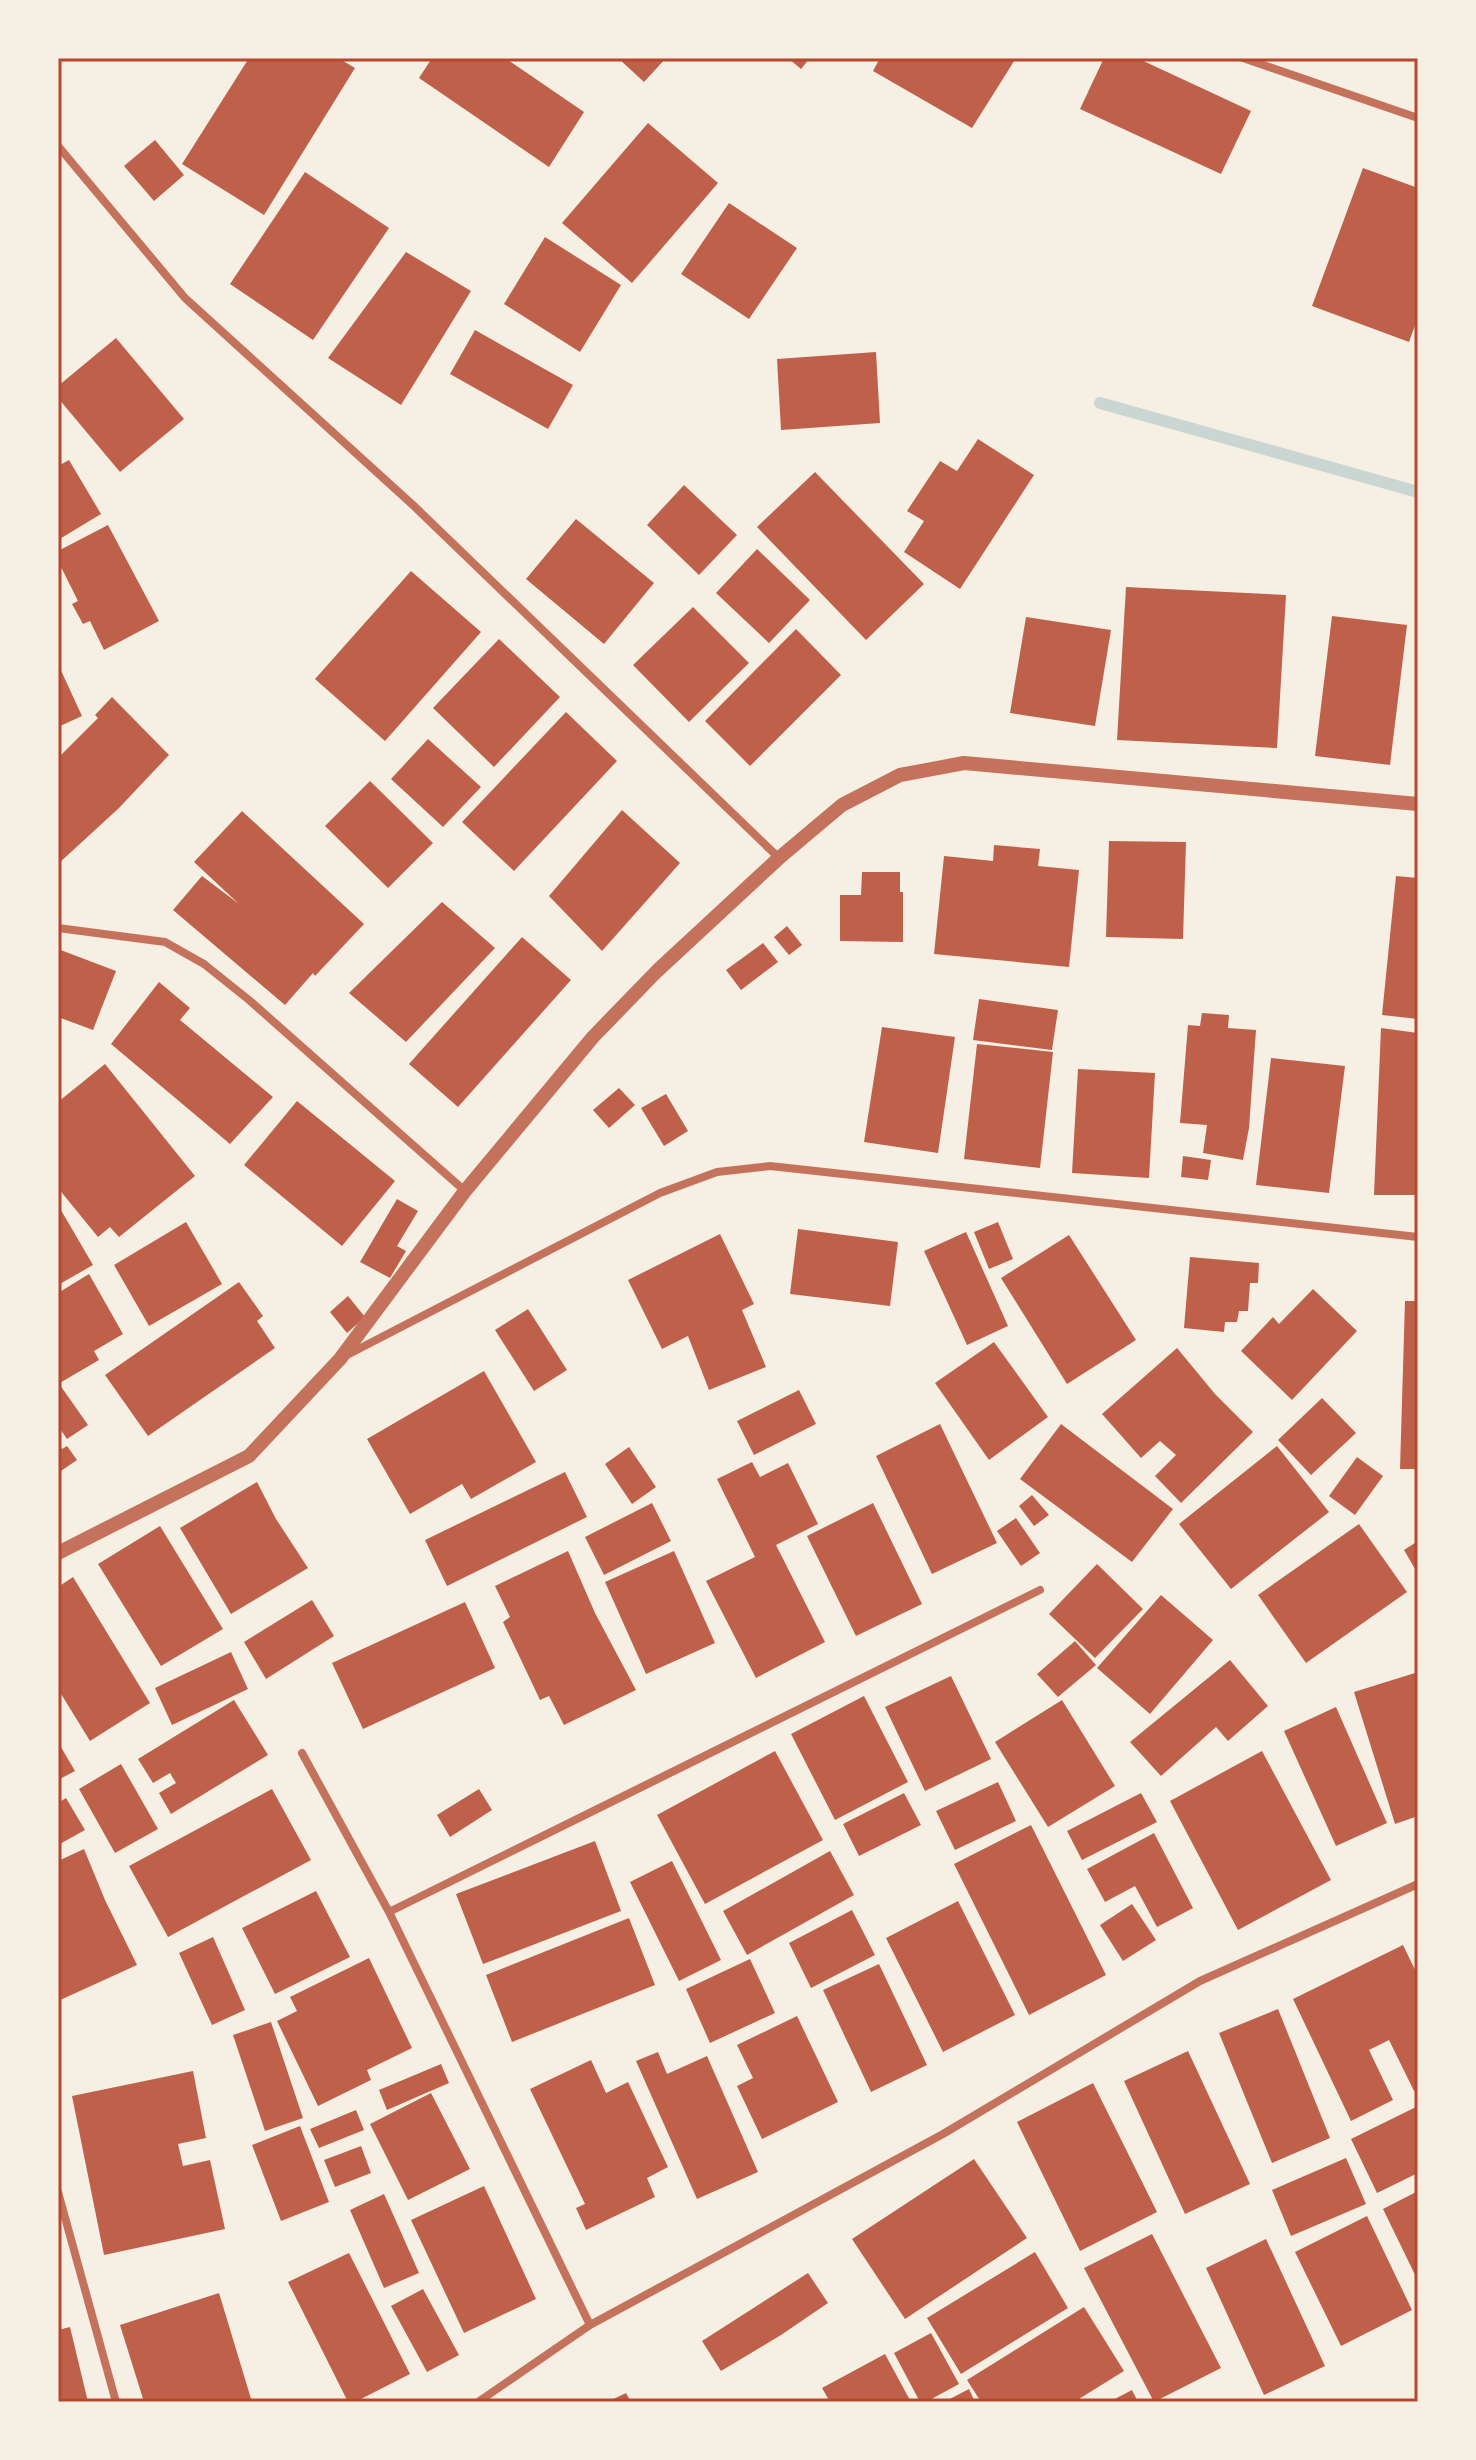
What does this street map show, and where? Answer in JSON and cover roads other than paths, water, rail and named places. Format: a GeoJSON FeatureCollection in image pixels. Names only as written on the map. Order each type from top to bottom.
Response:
{"type":"FeatureCollection","features":[{"type":"Feature","properties":{"kind":"street"},"geometry":{"type":"LineString","coordinates":[[1243,58],[1418,118]]}},
{"type":"Feature","properties":{"kind":"street"},"geometry":{"type":"LineString","coordinates":[[58,146],[185,298],[414,506],[779,858]]}},
{"type":"Feature","properties":{"kind":"street"},"geometry":{"type":"LineString","coordinates":[[58,1553],[249,1456],[340,1359],[465,1191],[593,1037],[657,971],[779,858],[842,805],[900,775],[964,763],[1418,804]]}},
{"type":"Feature","properties":{"kind":"street"},"geometry":{"type":"LineString","coordinates":[[58,928],[165,942],[204,964],[465,1191]]}},
{"type":"Feature","properties":{"kind":"street"},"geometry":{"type":"LineString","coordinates":[[340,1359],[660,1193],[717,1172],[757,1167],[1418,1237]]}},
{"type":"Feature","properties":{"kind":"street"},"geometry":{"type":"LineString","coordinates":[[389,1912],[1040,1590]]}},
{"type":"Feature","properties":{"kind":"street"},"geometry":{"type":"LineString","coordinates":[[302,1753],[389,1912],[590,2325]]}},
{"type":"Feature","properties":{"kind":"street"},"geometry":{"type":"LineString","coordinates":[[478,2402],[590,2325],[943,2134],[1200,1981],[1418,1884]]}},
{"type":"Feature","properties":{"kind":"street"},"geometry":{"type":"LineString","coordinates":[[58,2192],[116,2402]]}},
{"type":"Feature","properties":{"kind":"waterway"},"geometry":{"type":"LineString","coordinates":[[1100,403],[1418,492]]}}]}
